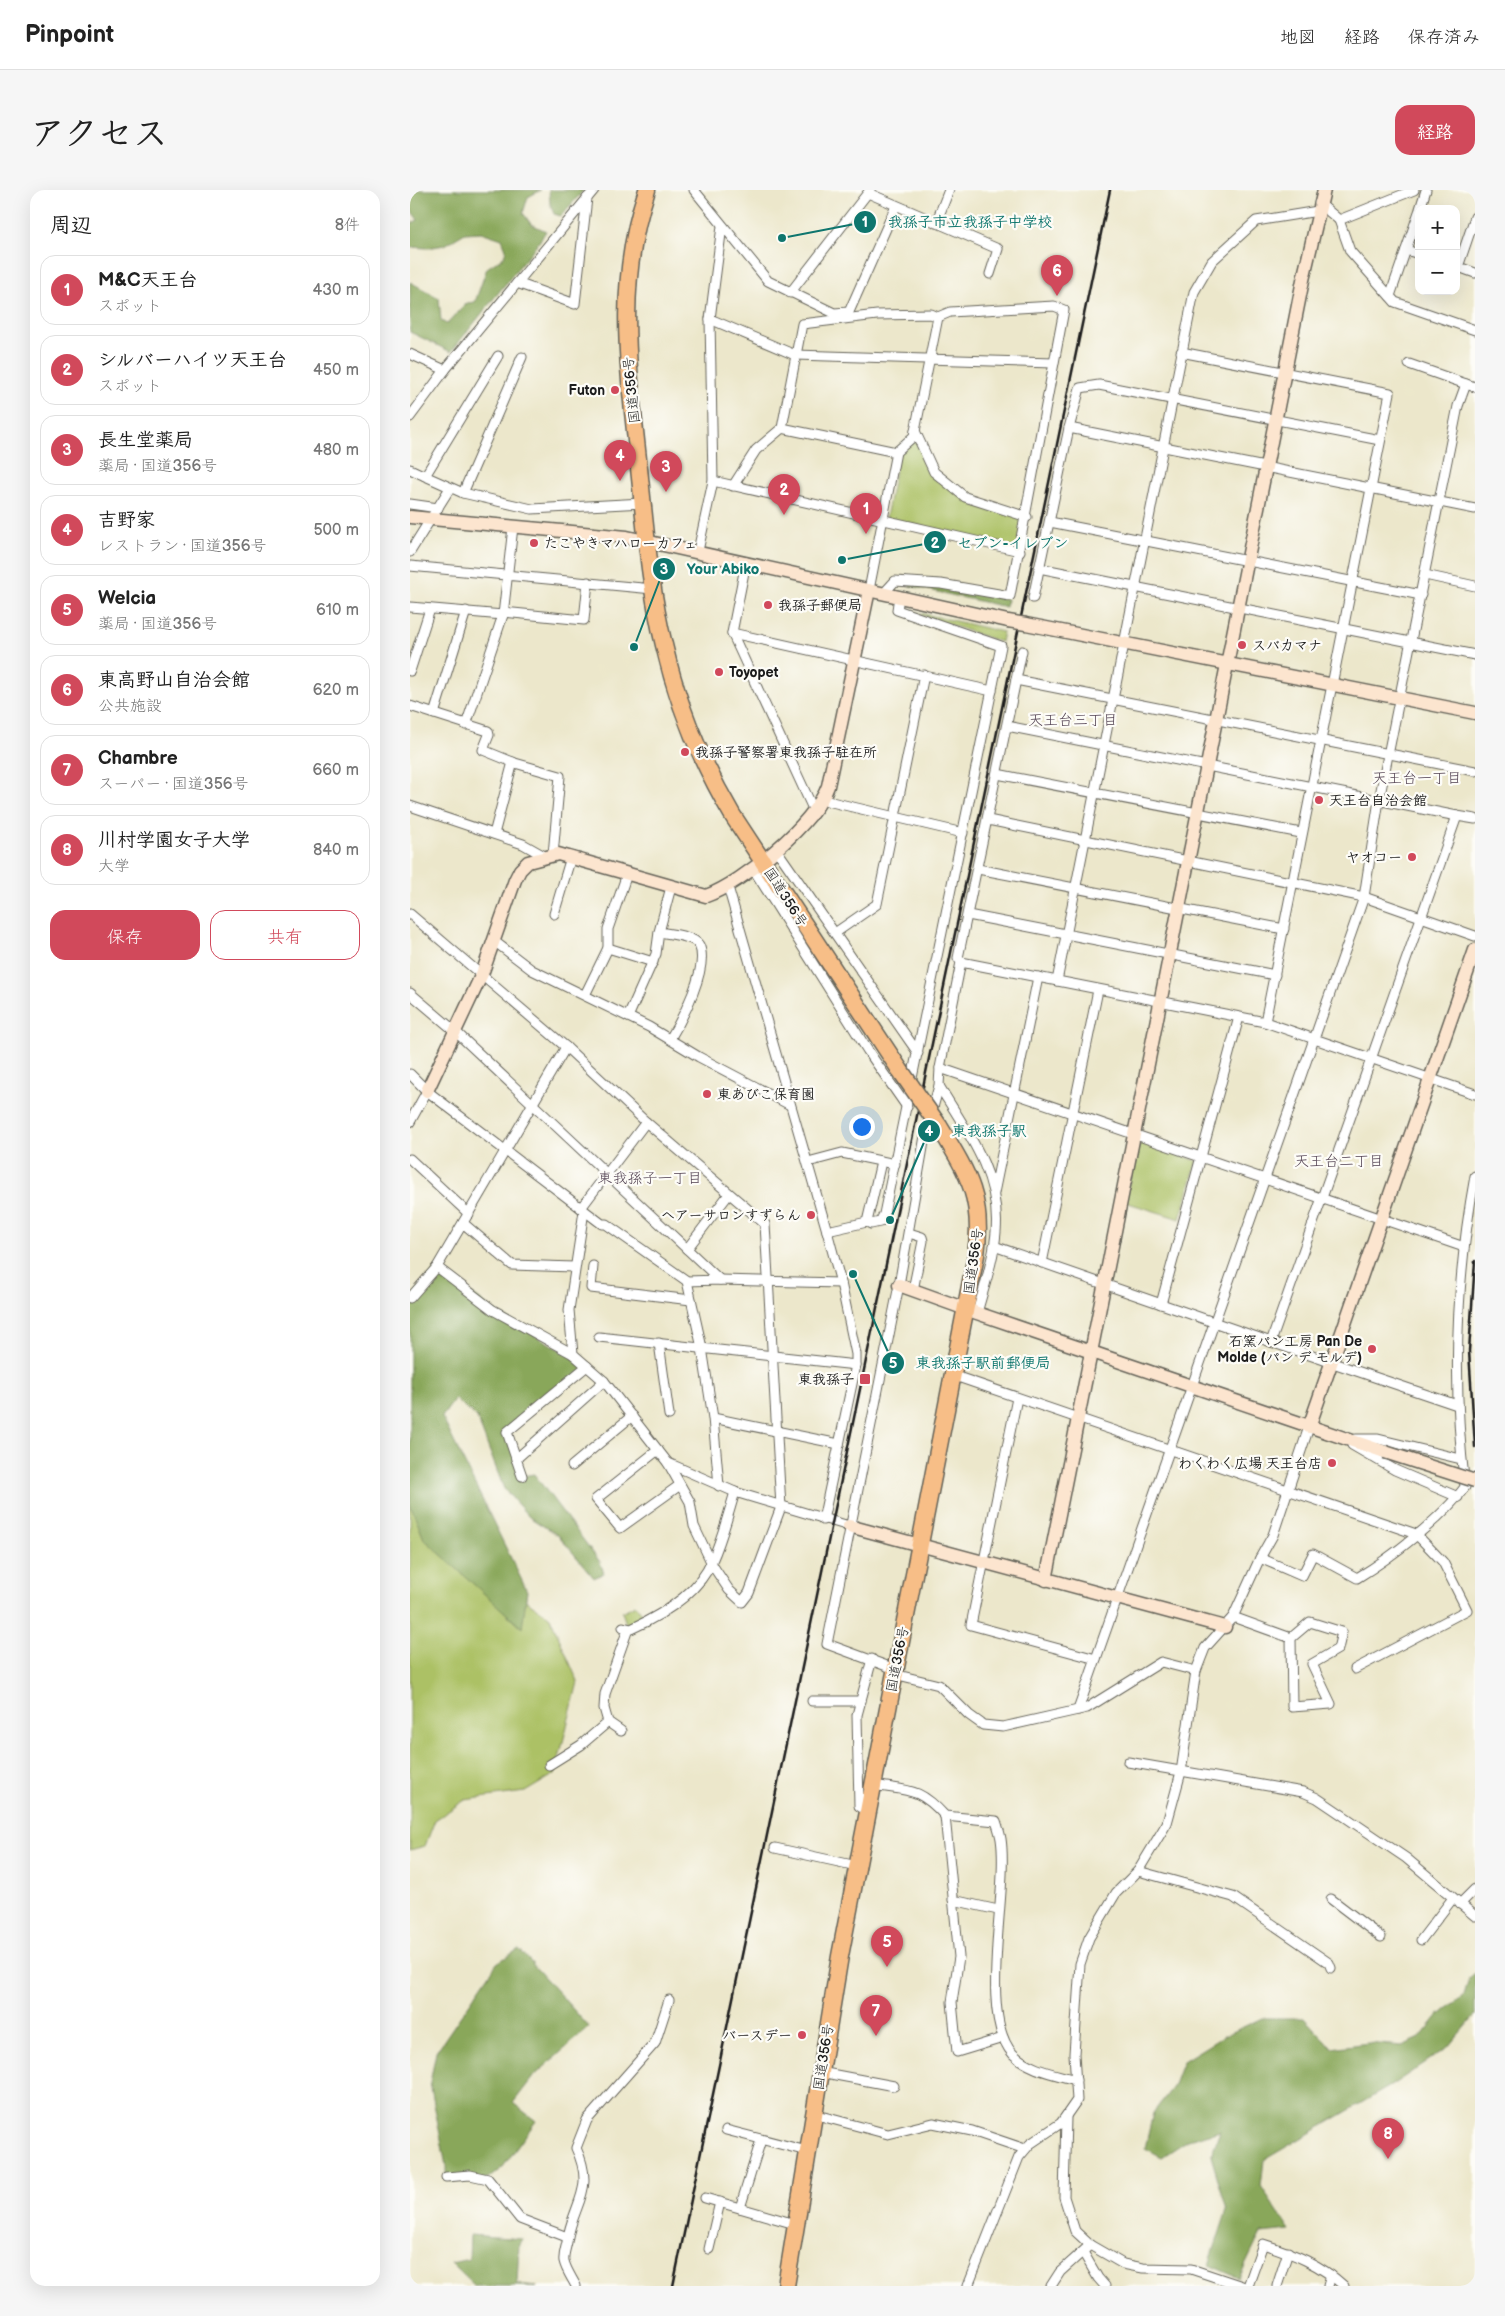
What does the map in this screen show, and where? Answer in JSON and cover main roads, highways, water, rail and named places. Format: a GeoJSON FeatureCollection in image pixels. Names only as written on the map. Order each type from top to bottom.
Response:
{"type":"FeatureCollection","features":[{"type":"Feature","properties":{"kind":"highway","name":"国道356号"},"geometry":{"type":"LineString","coordinates":[[646,190],[629,262],[626,314],[627,356],[653,588],[664,645],[691,733],[713,782],[758,866],[939,1126],[966,1171],[977,1203],[979,1235],[971,1312],[952,1375],[857,1866],[820,2072],[786,2286]]}},
{"type":"Feature","properties":{"kind":"railway"},"geometry":{"type":"LineString","coordinates":[[673,2286],[1110,190]]}},
{"type":"Feature","properties":{"kind":"railway"},"geometry":{"type":"LineString","coordinates":[[1475,1261],[1469,1351],[1475,1447]]}},
{"type":"Feature","properties":{"kind":"place","name":"我孫子市立我孫子中学校"},"geometry":{"type":"Point","coordinates":[782,238]}},
{"type":"Feature","properties":{"kind":"place","name":"東高野山自治会館"},"geometry":{"type":"Point","coordinates":[1057,296]}},
{"type":"Feature","properties":{"kind":"place","name":"Futon"},"geometry":{"type":"Point","coordinates":[615,390]}},
{"type":"Feature","properties":{"kind":"place","name":"吉野家"},"geometry":{"type":"Point","coordinates":[620,481]}},
{"type":"Feature","properties":{"kind":"place","name":"長生堂薬局"},"geometry":{"type":"Point","coordinates":[666,492]}},
{"type":"Feature","properties":{"kind":"place","name":"シルバーハイツ天王台"},"geometry":{"type":"Point","coordinates":[784,515]}},
{"type":"Feature","properties":{"kind":"place","name":"M&C天王台"},"geometry":{"type":"Point","coordinates":[866,534]}},
{"type":"Feature","properties":{"kind":"place","name":"たこやきマハローカフェ"},"geometry":{"type":"Point","coordinates":[534,543]}},
{"type":"Feature","properties":{"kind":"place","name":"セブン-イレブン"},"geometry":{"type":"Point","coordinates":[842,560]}},
{"type":"Feature","properties":{"kind":"place","name":"我孫子郵便局"},"geometry":{"type":"Point","coordinates":[768,605]}},
{"type":"Feature","properties":{"kind":"place","name":"スバカマナ"},"geometry":{"type":"Point","coordinates":[1242,645]}},
{"type":"Feature","properties":{"kind":"place","name":"Your Abiko"},"geometry":{"type":"Point","coordinates":[634,647]}},
{"type":"Feature","properties":{"kind":"place","name":"Toyopet"},"geometry":{"type":"Point","coordinates":[719,672]}},
{"type":"Feature","properties":{"kind":"place","name":"我孫子警察署東我孫子駐在所"},"geometry":{"type":"Point","coordinates":[685,752]}},
{"type":"Feature","properties":{"kind":"place","name":"天王台自治会館"},"geometry":{"type":"Point","coordinates":[1319,800]}},
{"type":"Feature","properties":{"kind":"place","name":"ヤオコー"},"geometry":{"type":"Point","coordinates":[1412,857]}},
{"type":"Feature","properties":{"kind":"place","name":"東あびこ保育園"},"geometry":{"type":"Point","coordinates":[707,1094]}},
{"type":"Feature","properties":{"kind":"place","name":"ヘアーサロンすずらん"},"geometry":{"type":"Point","coordinates":[811,1215]}},
{"type":"Feature","properties":{"kind":"place","name":"東我孫子駅"},"geometry":{"type":"Point","coordinates":[890,1220]}},
{"type":"Feature","properties":{"kind":"place","name":"東我孫子駅前郵便局"},"geometry":{"type":"Point","coordinates":[853,1274]}},
{"type":"Feature","properties":{"kind":"place","name":"石窯パン工房 Pan De Molde (パン デ モルデ)"},"geometry":{"type":"Point","coordinates":[1372,1349]}},
{"type":"Feature","properties":{"kind":"place","name":"東我孫子"},"geometry":{"type":"Point","coordinates":[865,1379]}},
{"type":"Feature","properties":{"kind":"place","name":"わくわく広場 天王台店"},"geometry":{"type":"Point","coordinates":[1332,1463]}},
{"type":"Feature","properties":{"kind":"place","name":"Welcia"},"geometry":{"type":"Point","coordinates":[887,1967]}},
{"type":"Feature","properties":{"kind":"place","name":"バースデー"},"geometry":{"type":"Point","coordinates":[802,2035]}},
{"type":"Feature","properties":{"kind":"place","name":"Chambre"},"geometry":{"type":"Point","coordinates":[876,2036]}},
{"type":"Feature","properties":{"kind":"place","name":"川村学園女子大学"},"geometry":{"type":"Point","coordinates":[1388,2159]}},
{"type":"Feature","properties":{"kind":"district","name":"天王台三丁目"},"geometry":{"type":"Point","coordinates":[1073,720]}},
{"type":"Feature","properties":{"kind":"district","name":"天王台一丁目"},"geometry":{"type":"Point","coordinates":[1417,778]}},
{"type":"Feature","properties":{"kind":"district","name":"天王台二丁目"},"geometry":{"type":"Point","coordinates":[1339,1161]}},
{"type":"Feature","properties":{"kind":"district","name":"東我孫子一丁目"},"geometry":{"type":"Point","coordinates":[650,1178]}}]}
